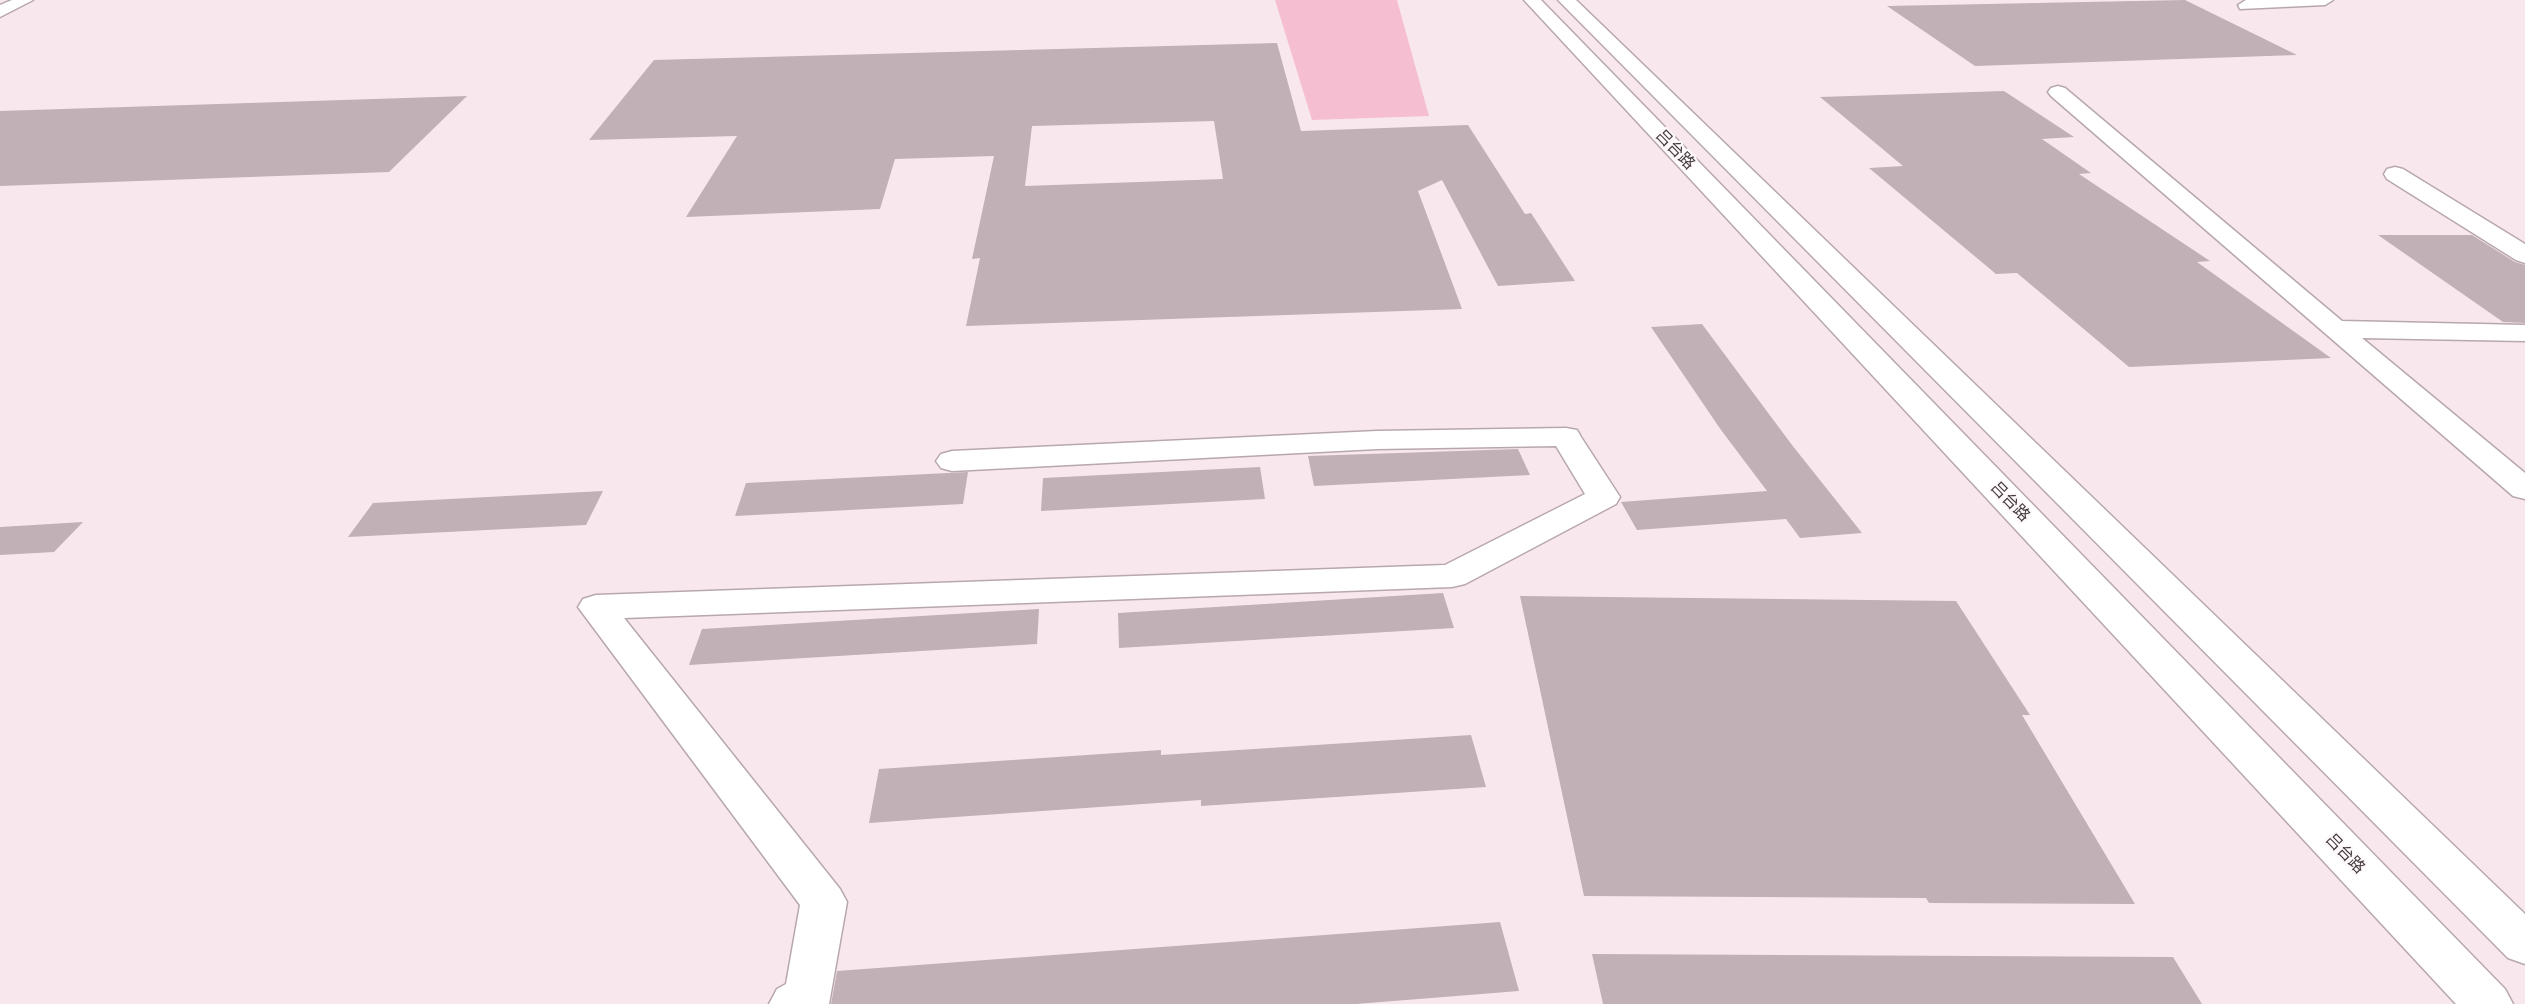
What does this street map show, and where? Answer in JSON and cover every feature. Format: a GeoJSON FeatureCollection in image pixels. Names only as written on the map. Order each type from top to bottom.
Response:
{"type":"FeatureCollection","features":[{"type":"Feature","properties":{"kind":"main road"},"geometry":{"type":"LineString","coordinates":[[0,12],[25,0]]}},
{"type":"Feature","properties":{"kind":"main road","name":"吕台路"},"geometry":{"type":"LineString","coordinates":[[1532,0],[2488,1004]]}},
{"type":"Feature","properties":{"kind":"main road","name":"吕台路"},"geometry":{"type":"LineString","coordinates":[[1566,0],[2525,944]]}},
{"type":"Feature","properties":{"kind":"main road"},"geometry":{"type":"LineString","coordinates":[[2246,5],[2325,0]]}},
{"type":"Feature","properties":{"kind":"main road"},"geometry":{"type":"LineString","coordinates":[[2058,92],[2525,489]]}},
{"type":"Feature","properties":{"kind":"main road"},"geometry":{"type":"LineString","coordinates":[[2395,174],[2525,255]]}},
{"type":"Feature","properties":{"kind":"main road"},"geometry":{"type":"LineString","coordinates":[[2335,329],[2525,333]]}},
{"type":"Feature","properties":{"kind":"main road"},"geometry":{"type":"LineString","coordinates":[[794,1004],[808,997],[824,902],[596,607],[1452,576],[1605,497],[1566,437],[1377,440],[952,461]]}},
{"type":"Feature","properties":{"kind":"shaded area"},"geometry":{"type":"Polygon","coordinates":[[[1275,0],[1397,0],[1429,116],[1312,120],[1275,0]]]}},
{"type":"Feature","properties":{"kind":"building"},"geometry":{"type":"Polygon","coordinates":[[[2185,0],[2297,55],[1975,66],[1887,6],[2185,0]]]}},
{"type":"Feature","properties":{"kind":"building"},"geometry":{"type":"Polygon","coordinates":[[[1277,43],[1301,131],[1468,125],[1525,214],[1531,213],[1575,281],[1498,286],[1442,180],[1418,191],[1462,309],[966,326],[980,258],[972,259],[994,156],[895,159],[880,209],[686,217],[737,136],[589,140],[654,60],[1277,43]],[[1214,121],[1032,126],[1025,186],[1223,179],[1214,121]]]}},
{"type":"Feature","properties":{"kind":"building"},"geometry":{"type":"Polygon","coordinates":[[[2004,91],[2074,137],[2042,139],[2091,173],[2079,174],[2210,261],[2197,262],[2331,358],[2129,367],[2017,273],[1996,274],[1869,168],[1903,166],[1820,97],[2004,91]]]}},
{"type":"Feature","properties":{"kind":"building"},"geometry":{"type":"Polygon","coordinates":[[[467,96],[389,172],[0,186],[0,111],[467,96]]]}},
{"type":"Feature","properties":{"kind":"building"},"geometry":{"type":"Polygon","coordinates":[[[2378,235],[2472,235],[2515,262],[2525,265],[2525,323],[2503,322],[2378,235]]]}},
{"type":"Feature","properties":{"kind":"building"},"geometry":{"type":"Polygon","coordinates":[[[1702,324],[1792,445],[1862,533],[1800,538],[1786,519],[1637,530],[1621,502],[1767,491],[1721,430],[1651,327],[1702,324]]]}},
{"type":"Feature","properties":{"kind":"building"},"geometry":{"type":"Polygon","coordinates":[[[1518,449],[1530,475],[1314,486],[1308,456],[1518,449]]]}},
{"type":"Feature","properties":{"kind":"building"},"geometry":{"type":"Polygon","coordinates":[[[1260,467],[1265,499],[1041,511],[1043,478],[1260,467]]]}},
{"type":"Feature","properties":{"kind":"building"},"geometry":{"type":"Polygon","coordinates":[[[968,472],[963,504],[735,516],[746,483],[968,472]]]}},
{"type":"Feature","properties":{"kind":"building"},"geometry":{"type":"Polygon","coordinates":[[[603,491],[586,525],[348,537],[373,503],[603,491]]]}},
{"type":"Feature","properties":{"kind":"building"},"geometry":{"type":"Polygon","coordinates":[[[83,522],[54,552],[0,555],[0,527],[83,522]]]}},
{"type":"Feature","properties":{"kind":"building"},"geometry":{"type":"Polygon","coordinates":[[[1443,593],[1454,628],[1119,648],[1118,613],[1443,593]]]}},
{"type":"Feature","properties":{"kind":"building"},"geometry":{"type":"Polygon","coordinates":[[[1520,596],[1956,601],[2030,715],[2022,715],[2135,904],[1929,903],[1926,898],[1584,896],[1520,596]]]}},
{"type":"Feature","properties":{"kind":"building"},"geometry":{"type":"Polygon","coordinates":[[[1039,609],[1037,644],[689,665],[702,629],[1039,609]]]}},
{"type":"Feature","properties":{"kind":"building"},"geometry":{"type":"Polygon","coordinates":[[[1471,735],[1486,787],[1201,806],[1201,800],[869,823],[879,769],[1161,750],[1161,755],[1471,735]]]}},
{"type":"Feature","properties":{"kind":"building"},"geometry":{"type":"Polygon","coordinates":[[[1500,922],[1519,991],[1356,1004],[831,1004],[837,971],[1500,922]]]}},
{"type":"Feature","properties":{"kind":"building"},"geometry":{"type":"Polygon","coordinates":[[[1592,954],[2173,957],[2202,1004],[1603,1004],[1592,954]]]}}]}
